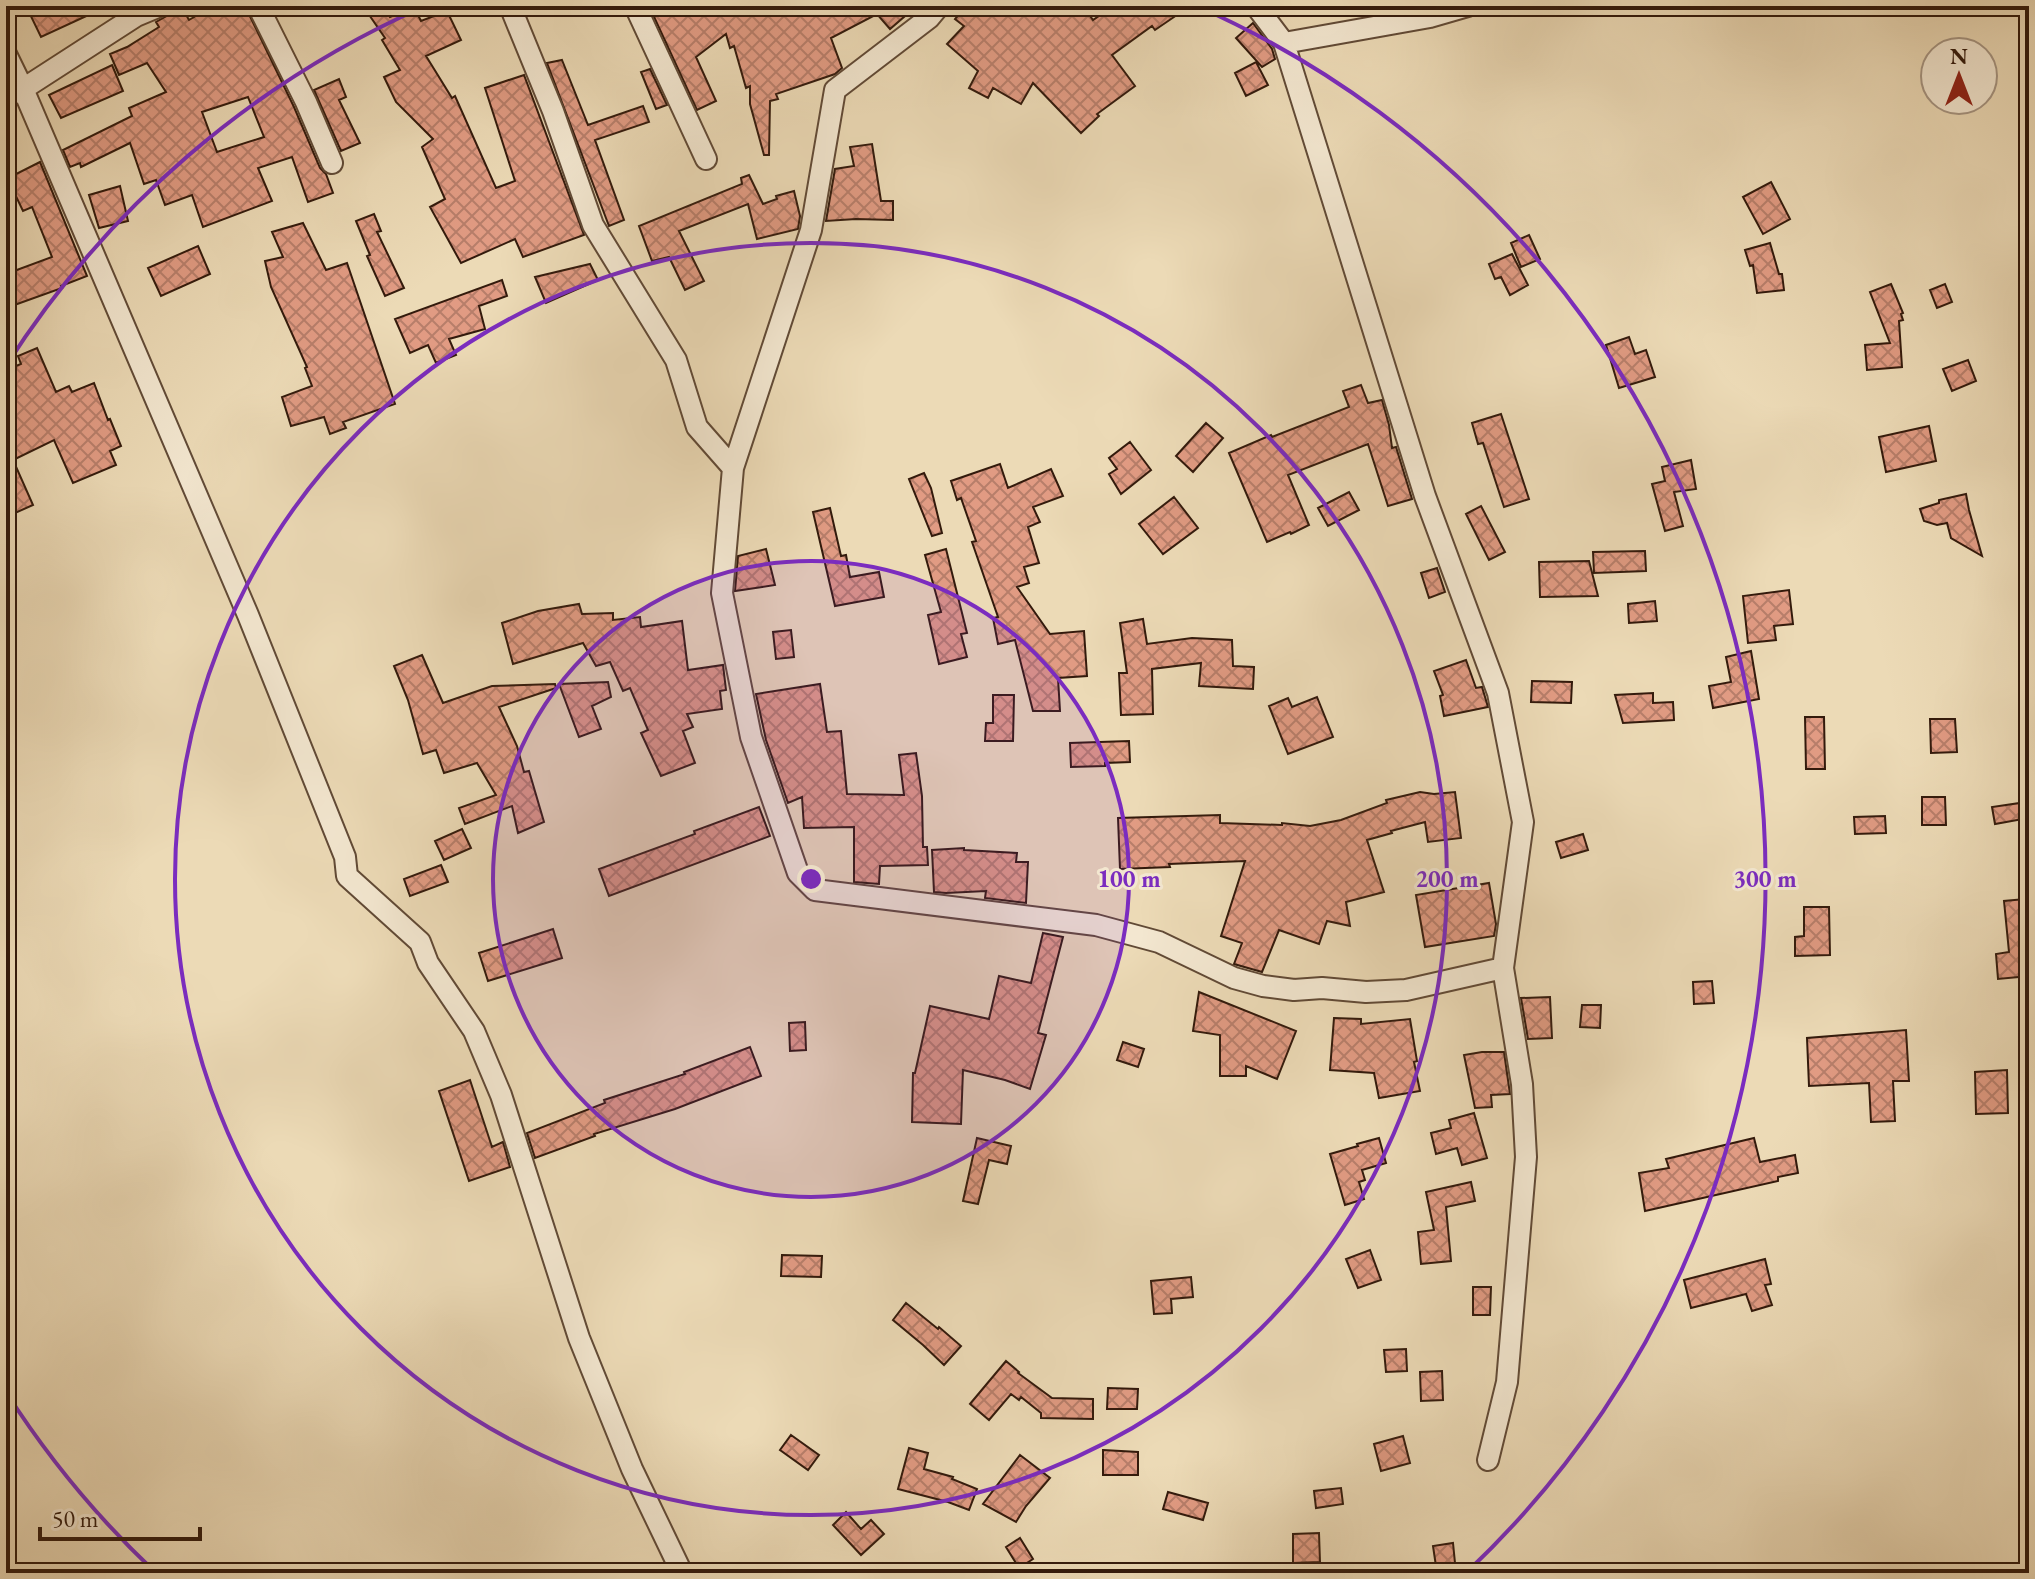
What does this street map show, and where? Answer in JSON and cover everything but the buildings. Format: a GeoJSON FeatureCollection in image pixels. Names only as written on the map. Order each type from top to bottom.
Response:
{"type":"FeatureCollection","features":[{"type":"Feature","properties":{"kind":"street"},"geometry":{"type":"LineString","coordinates":[[15,93],[133,11],[160,6]]}},
{"type":"Feature","properties":{"kind":"street"},"geometry":{"type":"LineString","coordinates":[[258,6],[306,102],[332,163]]}},
{"type":"Feature","properties":{"kind":"street"},"geometry":{"type":"LineString","coordinates":[[510,6],[553,111],[593,225],[676,360],[697,427],[733,468]]}},
{"type":"Feature","properties":{"kind":"street"},"geometry":{"type":"LineString","coordinates":[[635,6],[706,159]]}},
{"type":"Feature","properties":{"kind":"street"},"geometry":{"type":"LineString","coordinates":[[939,6],[929,18],[835,90],[811,230],[733,468],[722,593],[751,737],[798,873],[815,890],[1096,925],[1159,942],[1234,978],[1263,986],[1294,990],[1406,990],[1503,968]]}},
{"type":"Feature","properties":{"kind":"street"},"geometry":{"type":"LineString","coordinates":[[1256,6],[1284,43],[1425,496],[1498,693],[1523,822],[1503,968],[1522,1084],[1526,1157],[1507,1382],[1488,1460]]}},
{"type":"Feature","properties":{"kind":"street"},"geometry":{"type":"LineString","coordinates":[[1284,43],[1430,17],[1468,6]]}},
{"type":"Feature","properties":{"kind":"street"},"geometry":{"type":"LineString","coordinates":[[6,54],[15,93],[248,615],[345,857],[347,876],[420,942],[428,963],[474,1031],[501,1095],[579,1338],[632,1469],[682,1573]]}}]}
